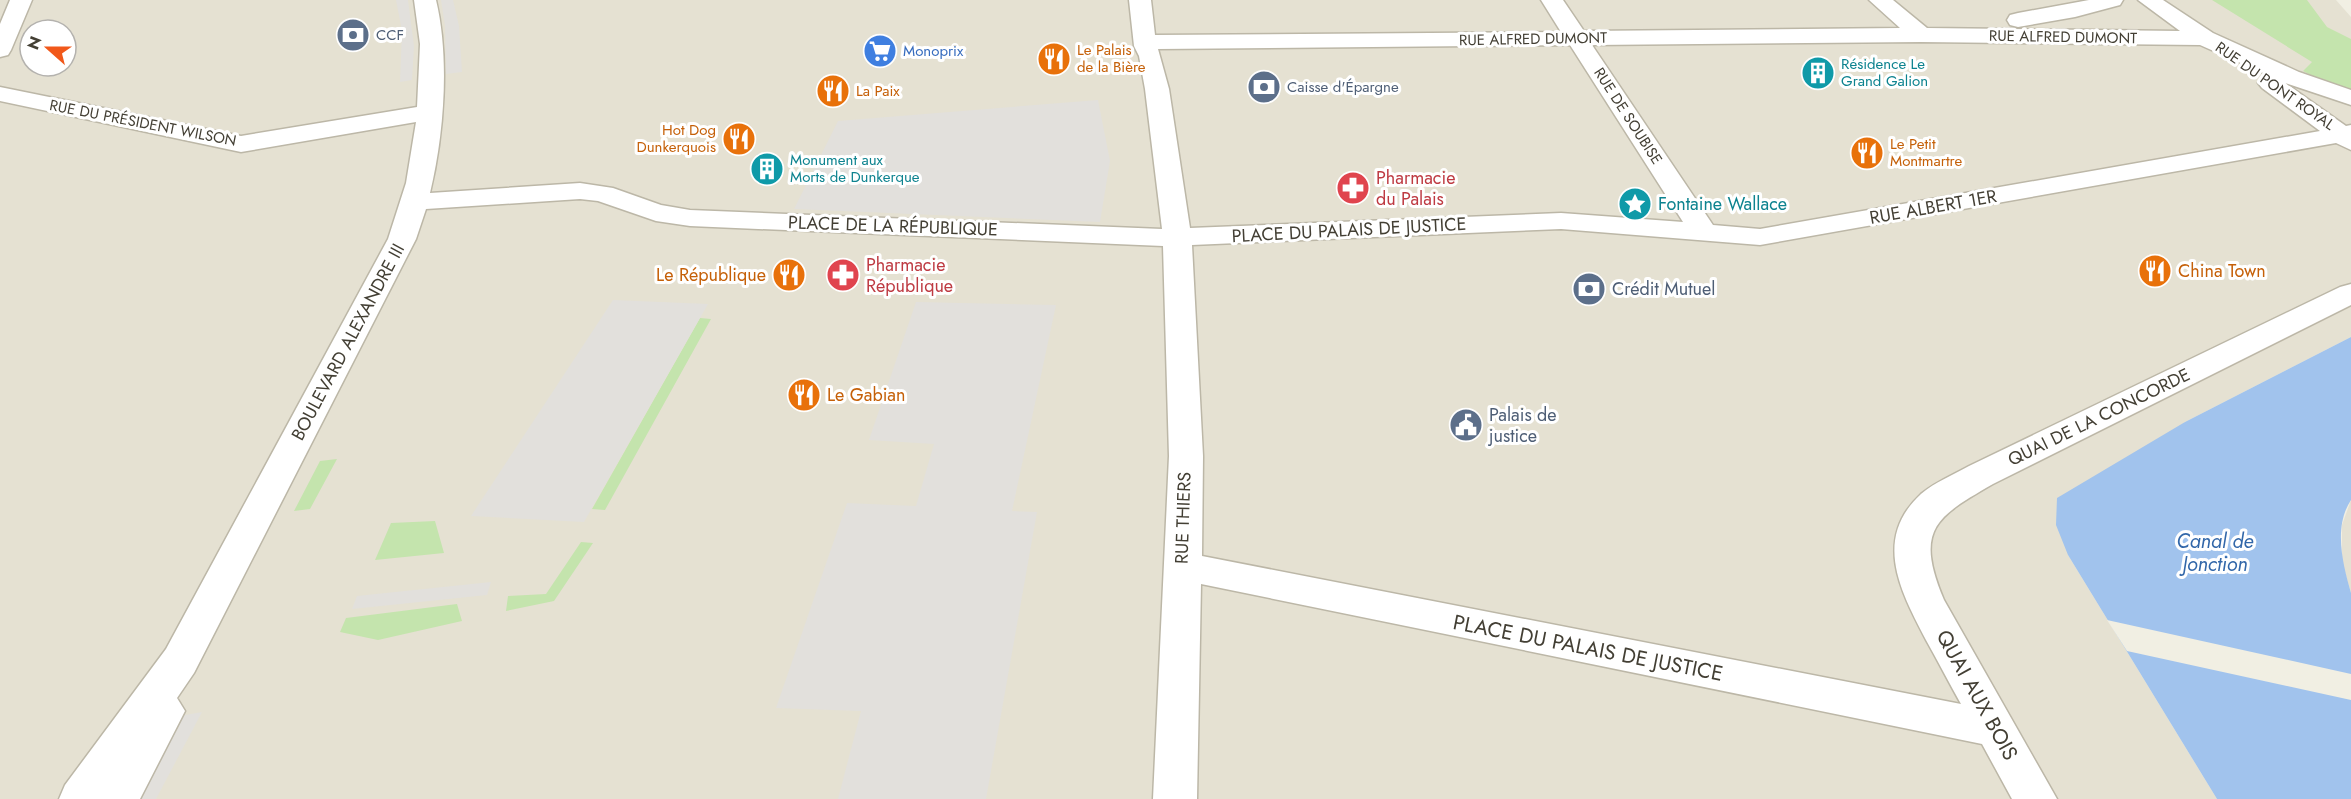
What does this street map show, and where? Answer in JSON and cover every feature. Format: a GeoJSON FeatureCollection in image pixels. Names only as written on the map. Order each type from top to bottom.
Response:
{"type":"FeatureCollection","features":[{"type":"Feature","properties":{"kind":"street"},"geometry":{"type":"LineString","coordinates":[[0,50],[21,0]]}},
{"type":"Feature","properties":{"kind":"street","name":"BOULEVARD ALEXANDRE III"},"geometry":{"type":"LineString","coordinates":[[81,799],[180,661],[351,334],[381,283],[402,239],[415,202],[424,164],[431,52],[425,0]]}},
{"type":"Feature","properties":{"kind":"street"},"geometry":{"type":"LineString","coordinates":[[1140,0],[1145,42],[1155,80],[1177,238]]}},
{"type":"Feature","properties":{"kind":"street","name":"RUE DE SOUBISE"},"geometry":{"type":"LineString","coordinates":[[1552,0],[1704,233]]}},
{"type":"Feature","properties":{"kind":"street"},"geometry":{"type":"LineString","coordinates":[[1880,0],[1921,35]]}},
{"type":"Feature","properties":{"kind":"street","name":"RUE ALFRED DUMONT"},"geometry":{"type":"LineString","coordinates":[[1921,35],[2075,12],[2112,0]]}},
{"type":"Feature","properties":{"kind":"street","name":"RUE DU PONT ROYAL"},"geometry":{"type":"LineString","coordinates":[[2149,0],[2348,136]]}},
{"type":"Feature","properties":{"kind":"street","name":"RUE ALFRED DUMONT"},"geometry":{"type":"LineString","coordinates":[[1145,42],[1921,35],[2205,38]]}},
{"type":"Feature","properties":{"kind":"street","name":"RUE DU PONT ROYAL"},"geometry":{"type":"LineString","coordinates":[[2205,38],[2291,77],[2351,98]]}},
{"type":"Feature","properties":{"kind":"street","name":"RUE DU PRÉSIDENT WILSON"},"geometry":{"type":"LineString","coordinates":[[0,94],[241,144],[429,112]]}},
{"type":"Feature","properties":{"kind":"street","name":"RUE ALBERT 1ER"},"geometry":{"type":"LineString","coordinates":[[1520,222],[1576,222],[1747,237],[1784,234],[2348,136]]}},
{"type":"Feature","properties":{"kind":"street","name":"PLACE DE LA RÉPUBLIQUE"},"geometry":{"type":"LineString","coordinates":[[415,202],[568,190],[603,194],[656,213],[690,218],[1177,238]]}},
{"type":"Feature","properties":{"kind":"street","name":"PLACE DU PALAIS DE JUSTICE"},"geometry":{"type":"LineString","coordinates":[[1177,238],[1520,222]]}},
{"type":"Feature","properties":{"kind":"street","name":"RUE THIERS"},"geometry":{"type":"LineString","coordinates":[[1175,799],[1186,456],[1177,238]]}},
{"type":"Feature","properties":{"kind":"street","name":"QUAI DE LA CONCORDE"},"geometry":{"type":"LineString","coordinates":[[1920,590],[1913,568],[1913,541],[1916,529],[1925,514],[1942,497],[1981,475],[2351,293]]}},
{"type":"Feature","properties":{"kind":"street","name":"PLACE DU PALAIS DE JUSTICE"},"geometry":{"type":"LineString","coordinates":[[1182,567],[1995,729]]}},
{"type":"Feature","properties":{"kind":"street","name":"QUAI AUX BOIS"},"geometry":{"type":"LineString","coordinates":[[1920,590],[2035,799]]}},
{"type":"Feature","properties":{"kind":"street","name":"BOULEVARD ALEXANDRE III"},"geometry":{"type":"LineString","coordinates":[[117,799],[163,711],[180,661]]}},
{"type":"Feature","properties":{"kind":"shaded area"},"geometry":{"type":"Polygon","coordinates":[[[0,0],[2336,0],[2351,17],[2351,337],[2185,422],[2068,555],[2217,799],[0,799],[0,0]]]}},
{"type":"Feature","properties":{"kind":"shaded area"},"geometry":{"type":"Polygon","coordinates":[[[396,0],[408,0],[414,46],[412,80],[400,82],[402,31],[396,0]]]}},
{"type":"Feature","properties":{"kind":"shaded area"},"geometry":{"type":"Polygon","coordinates":[[[441,0],[453,0],[459,26],[462,72],[446,74],[445,26],[441,0]]]}},
{"type":"Feature","properties":{"kind":"shaded area"},"geometry":{"type":"Polygon","coordinates":[[[1098,100],[1110,161],[1100,222],[794,209],[838,121],[1098,100]]]}},
{"type":"Feature","properties":{"kind":"shaded area"},"geometry":{"type":"Polygon","coordinates":[[[613,300],[708,304],[584,522],[471,516],[613,300]]]}},
{"type":"Feature","properties":{"kind":"shaded area"},"geometry":{"type":"Polygon","coordinates":[[[916,302],[1056,305],[1012,511],[1037,512],[986,799],[838,799],[861,711],[776,708],[847,503],[916,506],[934,444],[869,440],[916,302]]]}},
{"type":"Feature","properties":{"kind":"shaded area"},"geometry":{"type":"Polygon","coordinates":[[[2351,500],[2351,593],[2342,562],[2342,525],[2351,500]]]}},
{"type":"Feature","properties":{"kind":"shaded area"},"geometry":{"type":"Polygon","coordinates":[[[491,582],[487,595],[352,609],[357,596],[491,582]]]}},
{"type":"Feature","properties":{"kind":"shaded area"},"geometry":{"type":"Polygon","coordinates":[[[202,712],[156,799],[134,799],[180,716],[202,712]]]}},
{"type":"Feature","properties":{"kind":"green space"},"geometry":{"type":"Polygon","coordinates":[[[2212,0],[2307,0],[2327,27],[2351,39],[2351,91],[2324,82],[2303,71],[2312,62],[2212,0]]]}},
{"type":"Feature","properties":{"kind":"green space"},"geometry":{"type":"Polygon","coordinates":[[[700,318],[711,319],[605,510],[592,509],[700,318]]]}},
{"type":"Feature","properties":{"kind":"green space"},"geometry":{"type":"Polygon","coordinates":[[[337,459],[310,509],[294,511],[320,461],[337,459]]]}},
{"type":"Feature","properties":{"kind":"green space"},"geometry":{"type":"Polygon","coordinates":[[[435,521],[444,553],[375,560],[391,523],[435,521]]]}},
{"type":"Feature","properties":{"kind":"green space"},"geometry":{"type":"Polygon","coordinates":[[[581,542],[593,543],[554,601],[506,611],[508,596],[546,594],[581,542]]]}},
{"type":"Feature","properties":{"kind":"green space"},"geometry":{"type":"Polygon","coordinates":[[[457,604],[462,621],[378,640],[340,632],[346,618],[457,604]]]}},
{"type":"Feature","properties":{"kind":"water","name":"Canal de Jonction"},"geometry":{"type":"Polygon","coordinates":[[[2351,337],[2351,500],[2342,522],[2341,546],[2351,593],[2351,799],[2217,799],[2068,555],[2056,525],[2057,498],[2185,422],[2351,337]]]}},
{"type":"Feature","properties":{"kind":"pier"},"geometry":{"type":"Polygon","coordinates":[[[2107,620],[2351,674],[2351,700],[2127,651],[2107,620]]]}},
{"type":"Feature","properties":{"kind":"place","name":"CCF"},"geometry":{"type":"Point","coordinates":[353,35]}},
{"type":"Feature","properties":{"kind":"place","name":"Monoprix"},"geometry":{"type":"Point","coordinates":[880,51]}},
{"type":"Feature","properties":{"kind":"place","name":"Le Palais de la Bière"},"geometry":{"type":"Point","coordinates":[1054,59]}},
{"type":"Feature","properties":{"kind":"place","name":"Résidence Le Grand Galion"},"geometry":{"type":"Point","coordinates":[1818,73]}},
{"type":"Feature","properties":{"kind":"place","name":"Caisse d'Épargne"},"geometry":{"type":"Point","coordinates":[1264,87]}},
{"type":"Feature","properties":{"kind":"place","name":"La Paix"},"geometry":{"type":"Point","coordinates":[833,91]}},
{"type":"Feature","properties":{"kind":"place","name":"Hot Dog Dunkerquois"},"geometry":{"type":"Point","coordinates":[739,139]}},
{"type":"Feature","properties":{"kind":"place","name":"Le Petit Montmartre"},"geometry":{"type":"Point","coordinates":[1867,153]}},
{"type":"Feature","properties":{"kind":"place","name":"Monument aux Morts de Dunkerque"},"geometry":{"type":"Point","coordinates":[767,169]}},
{"type":"Feature","properties":{"kind":"place","name":"Pharmacie du Palais"},"geometry":{"type":"Point","coordinates":[1353,188]}},
{"type":"Feature","properties":{"kind":"place","name":"Fontaine Wallace"},"geometry":{"type":"Point","coordinates":[1635,204]}},
{"type":"Feature","properties":{"kind":"place","name":"China Town"},"geometry":{"type":"Point","coordinates":[2155,271]}},
{"type":"Feature","properties":{"kind":"place","name":"Le République"},"geometry":{"type":"Point","coordinates":[789,275]}},
{"type":"Feature","properties":{"kind":"place","name":"Pharmacie République"},"geometry":{"type":"Point","coordinates":[843,275]}},
{"type":"Feature","properties":{"kind":"place","name":"Crédit Mutuel"},"geometry":{"type":"Point","coordinates":[1589,289]}},
{"type":"Feature","properties":{"kind":"place","name":"Le Gabian"},"geometry":{"type":"Point","coordinates":[804,395]}},
{"type":"Feature","properties":{"kind":"place","name":"Palais de justice"},"geometry":{"type":"Point","coordinates":[1466,425]}}]}
